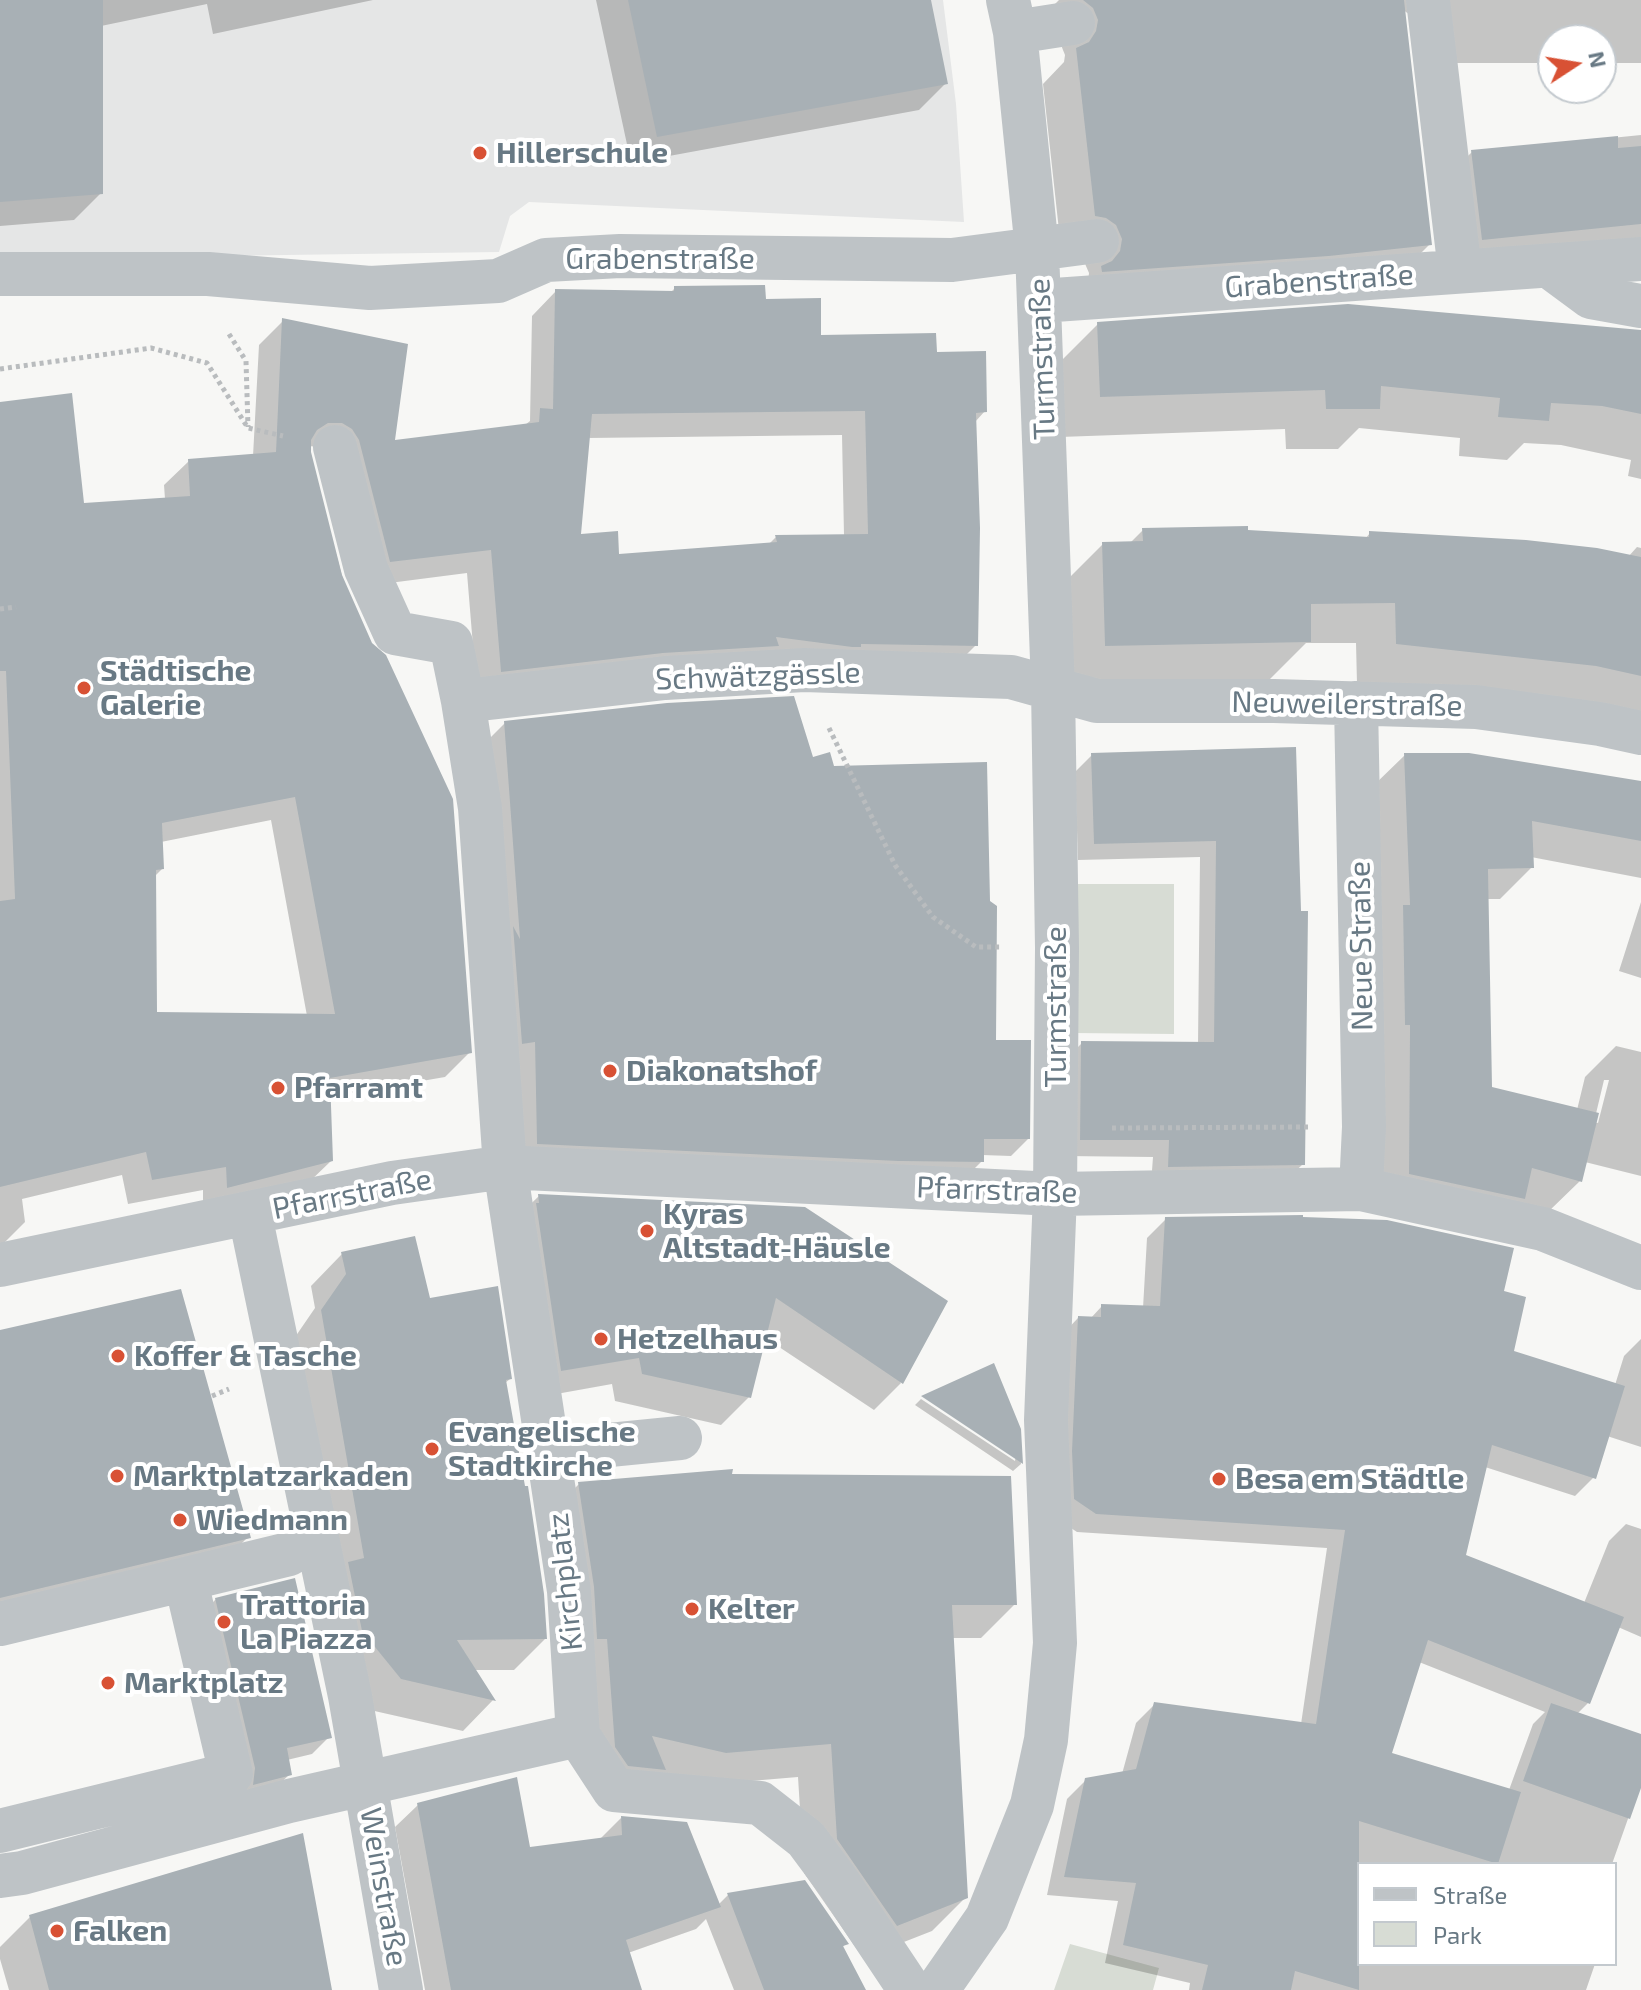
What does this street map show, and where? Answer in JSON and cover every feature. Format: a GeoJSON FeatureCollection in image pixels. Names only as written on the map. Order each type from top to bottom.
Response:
{"type":"FeatureCollection","features":[{"type":"Feature","properties":{"kind":"street"},"geometry":{"type":"LineString","coordinates":[[1428,0],[1460,271]]}},
{"type":"Feature","properties":{"kind":"street"},"geometry":{"type":"LineString","coordinates":[[1011,16],[1073,23]]}},
{"type":"Feature","properties":{"kind":"street","name":"Turmstraße"},"geometry":{"type":"LineString","coordinates":[[937,1990],[987,1918],[1032,1805],[1046,1740],[1055,1643],[1046,1420],[1055,1194],[1057,948],[1053,687],[1037,250],[1011,16]]}},
{"type":"Feature","properties":{"kind":"street","name":"Grabenstraße"},"geometry":{"type":"LineString","coordinates":[[0,274],[208,274],[370,288],[498,281],[546,260],[620,256],[952,260],[1097,241]]}},
{"type":"Feature","properties":{"kind":"street","name":"Grabenstraße"},"geometry":{"type":"LineString","coordinates":[[1040,301],[1641,259]]}},
{"type":"Feature","properties":{"kind":"street"},"geometry":{"type":"LineString","coordinates":[[1549,266],[1591,297],[1641,306]]}},
{"type":"Feature","properties":{"kind":"street"},"geometry":{"type":"LineString","coordinates":[[335,447],[366,569],[395,633],[451,643],[480,808],[505,1167]]}},
{"type":"Feature","properties":{"kind":"street","name":"Schwätzgässle"},"geometry":{"type":"LineString","coordinates":[[463,701],[665,678],[804,670],[1011,677],[1053,687]]}},
{"type":"Feature","properties":{"kind":"street","name":"Neuweilerstraße"},"geometry":{"type":"LineString","coordinates":[[1053,687],[1097,701],[1476,707],[1600,724],[1641,733]]}},
{"type":"Feature","properties":{"kind":"street","name":"Neue Straße"},"geometry":{"type":"LineString","coordinates":[[1356,703],[1364,1127],[1361,1189]]}},
{"type":"Feature","properties":{"kind":"street","name":"Pfarrstraße"},"geometry":{"type":"LineString","coordinates":[[0,1265],[392,1183],[505,1167],[1055,1194],[1361,1189],[1543,1229],[1641,1268]]}},
{"type":"Feature","properties":{"kind":"street","name":"Kirchplatz"},"geometry":{"type":"LineString","coordinates":[[505,1167],[569,1591],[578,1735]]}},
{"type":"Feature","properties":{"kind":"street","name":"Pfarrstraße"},"geometry":{"type":"LineString","coordinates":[[250,1215],[366,1783]]}},
{"type":"Feature","properties":{"kind":"street"},"geometry":{"type":"LineString","coordinates":[[549,1451],[680,1438]]}},
{"type":"Feature","properties":{"kind":"street"},"geometry":{"type":"LineString","coordinates":[[0,1624],[272,1562],[0,1631]]}},
{"type":"Feature","properties":{"kind":"street"},"geometry":{"type":"LineString","coordinates":[[0,1831],[231,1774],[187,1586]]}},
{"type":"Feature","properties":{"kind":"street"},"geometry":{"type":"LineString","coordinates":[[0,1876],[22,1873],[289,1801],[578,1735],[614,1790],[760,1803],[806,1839],[910,1990]]}},
{"type":"Feature","properties":{"kind":"street","name":"Weinstraße"},"geometry":{"type":"LineString","coordinates":[[366,1783],[401,1990]]}},
{"type":"Feature","properties":{"kind":"path"},"geometry":{"type":"LineString","coordinates":[[222,323],[246,361],[248,428]]}},
{"type":"Feature","properties":{"kind":"path"},"geometry":{"type":"LineString","coordinates":[[0,369],[151,348],[207,363],[248,428],[335,447]]}},
{"type":"Feature","properties":{"kind":"path"},"geometry":{"type":"LineString","coordinates":[[0,609],[16,607]]}},
{"type":"Feature","properties":{"kind":"path"},"geometry":{"type":"LineString","coordinates":[[804,670],[842,758],[895,865],[933,917],[976,947],[1057,948]]}},
{"type":"Feature","properties":{"kind":"path"},"geometry":{"type":"LineString","coordinates":[[1103,1128],[1306,1127]]}},
{"type":"Feature","properties":{"kind":"shaded area","name":"Hillerschule"},"geometry":{"type":"Polygon","coordinates":[[[0,0],[943,0],[956,104],[964,222],[529,202],[510,216],[499,252],[0,259],[0,0]]]}},
{"type":"Feature","properties":{"kind":"green space"},"geometry":{"type":"Polygon","coordinates":[[[1073,884],[1174,884],[1174,1034],[1073,1033],[1073,884]]]}},
{"type":"Feature","properties":{"kind":"green space"},"geometry":{"type":"Polygon","coordinates":[[[1070,1944],[1159,1968],[1153,1990],[1054,1990],[1070,1944]]]}},
{"type":"Feature","properties":{"kind":"building"},"geometry":{"type":"Polygon","coordinates":[[[0,0],[103,0],[103,194],[0,202],[0,0]]]}},
{"type":"Feature","properties":{"kind":"building"},"geometry":{"type":"Polygon","coordinates":[[[628,0],[931,0],[948,84],[657,137],[628,0]]]}},
{"type":"Feature","properties":{"kind":"building"},"geometry":{"type":"Polygon","coordinates":[[[1083,0],[1404,0],[1432,245],[1329,256],[1102,272],[1101,266],[1112,261],[1120,251],[1122,239],[1116,225],[1106,218],[1095,216],[1076,48],[1089,42],[1098,20],[1093,8],[1083,0]]]}},
{"type":"Feature","properties":{"kind":"building"},"geometry":{"type":"Polygon","coordinates":[[[1618,136],[1618,148],[1641,146],[1641,224],[1482,240],[1471,150],[1618,136]]]}},
{"type":"Feature","properties":{"kind":"building"},"geometry":{"type":"Polygon","coordinates":[[[765,285],[766,299],[821,298],[821,335],[936,333],[937,352],[986,351],[987,412],[976,413],[980,528],[978,646],[861,644],[861,647],[852,647],[776,637],[779,646],[663,653],[501,672],[491,550],[390,562],[359,440],[352,429],[342,423],[328,423],[317,430],[311,440],[311,452],[342,575],[372,643],[386,655],[453,799],[472,1053],[330,1078],[333,1161],[227,1188],[226,1167],[152,1180],[146,1152],[0,1187],[0,901],[15,899],[6,671],[0,671],[0,402],[72,393],[84,503],[190,496],[188,459],[276,452],[282,318],[408,344],[395,440],[539,422],[540,408],[553,409],[555,289],[674,291],[674,286],[765,285]],[[865,411],[592,414],[581,534],[618,531],[619,554],[777,542],[775,535],[868,534],[865,411]],[[295,797],[162,823],[164,869],[156,870],[157,1012],[335,1014],[295,797]]]}},
{"type":"Feature","properties":{"kind":"building"},"geometry":{"type":"Polygon","coordinates":[[[1348,304],[1641,330],[1641,414],[1602,406],[1551,403],[1549,421],[1498,417],[1500,398],[1381,386],[1380,409],[1326,409],[1325,390],[1100,397],[1097,322],[1348,304]]]}},
{"type":"Feature","properties":{"kind":"building"},"geometry":{"type":"Polygon","coordinates":[[[1248,526],[1248,530],[1369,537],[1369,531],[1526,540],[1597,548],[1641,557],[1641,676],[1596,666],[1396,644],[1395,603],[1311,604],[1311,642],[1105,646],[1102,542],[1143,541],[1142,528],[1248,526]]]}},
{"type":"Feature","properties":{"kind":"building"},"geometry":{"type":"Polygon","coordinates":[[[794,696],[813,757],[830,752],[834,766],[987,762],[990,901],[997,906],[996,1040],[1031,1040],[1030,1139],[984,1139],[984,1162],[898,1161],[537,1144],[535,1042],[522,1044],[513,926],[520,939],[504,721],[667,703],[794,696]]]}},
{"type":"Feature","properties":{"kind":"building"},"geometry":{"type":"Polygon","coordinates":[[[1296,747],[1301,911],[1308,911],[1305,1165],[1168,1167],[1169,1140],[1080,1140],[1081,1041],[1214,1042],[1216,841],[1094,844],[1091,753],[1296,747]]]}},
{"type":"Feature","properties":{"kind":"building"},"geometry":{"type":"Polygon","coordinates":[[[1404,753],[1469,753],[1641,781],[1641,841],[1532,821],[1534,868],[1488,869],[1492,1087],[1599,1113],[1582,1182],[1532,1168],[1525,1199],[1409,1174],[1410,1025],[1405,1025],[1403,905],[1410,905],[1404,753]]]}},
{"type":"Feature","properties":{"kind":"building"},"geometry":{"type":"Polygon","coordinates":[[[538,1194],[805,1207],[948,1301],[903,1384],[776,1298],[751,1398],[642,1374],[639,1358],[561,1371],[536,1203],[539,1203],[538,1194]]]}},
{"type":"Feature","properties":{"kind":"building"},"geometry":{"type":"Polygon","coordinates":[[[1303,1215],[1387,1220],[1514,1248],[1504,1291],[1526,1297],[1514,1351],[1625,1386],[1596,1479],[1492,1445],[1466,1555],[1624,1617],[1590,1704],[1428,1640],[1392,1753],[1521,1792],[1499,1862],[1359,1821],[1359,1990],[1295,1971],[1291,1990],[1202,1990],[1208,1965],[1123,1945],[1136,1883],[1064,1877],[1085,1778],[1136,1769],[1154,1702],[1316,1724],[1345,1530],[1096,1514],[1074,1499],[1072,1451],[1078,1316],[1101,1317],[1101,1304],[1160,1306],[1165,1217],[1303,1215]]]}},
{"type":"Feature","properties":{"kind":"building","name":"Evangelische Stadtkirche"},"geometry":{"type":"Polygon","coordinates":[[[415,1236],[430,1298],[498,1286],[512,1379],[506,1380],[525,1486],[528,1486],[544,1594],[547,1639],[457,1640],[496,1701],[401,1679],[362,1631],[348,1562],[364,1558],[321,1310],[346,1274],[341,1252],[415,1236]]]}},
{"type":"Feature","properties":{"kind":"building","name":"Marktplatzarkaden"},"geometry":{"type":"Polygon","coordinates":[[[181,1289],[251,1538],[0,1598],[0,1330],[181,1289]]]}},
{"type":"Feature","properties":{"kind":"building"},"geometry":{"type":"Polygon","coordinates":[[[994,1363],[1021,1429],[1023,1464],[921,1396],[994,1363]]]}},
{"type":"Feature","properties":{"kind":"building"},"geometry":{"type":"Polygon","coordinates":[[[733,1469],[732,1474],[1011,1476],[1017,1605],[952,1605],[968,1898],[897,1926],[837,1839],[831,1744],[726,1753],[652,1736],[666,1770],[628,1766],[615,1747],[607,1639],[597,1639],[594,1587],[578,1482],[733,1469]]]}},
{"type":"Feature","properties":{"kind":"building"},"geometry":{"type":"Polygon","coordinates":[[[295,1578],[332,1738],[287,1748],[292,1775],[253,1785],[255,1768],[215,1598],[295,1578]]]}},
{"type":"Feature","properties":{"kind":"building"},"geometry":{"type":"Polygon","coordinates":[[[1551,1703],[1641,1734],[1641,1788],[1630,1819],[1523,1781],[1551,1703]]]}},
{"type":"Feature","properties":{"kind":"building"},"geometry":{"type":"Polygon","coordinates":[[[517,1777],[530,1847],[622,1835],[621,1816],[687,1822],[721,1907],[626,1940],[642,1990],[451,1990],[417,1803],[517,1777]]]}},
{"type":"Feature","properties":{"kind":"building"},"geometry":{"type":"Polygon","coordinates":[[[303,1833],[332,1990],[49,1990],[29,1915],[303,1833]]]}},
{"type":"Feature","properties":{"kind":"building"},"geometry":{"type":"Polygon","coordinates":[[[805,1880],[849,1944],[843,1946],[866,1990],[764,1990],[727,1893],[805,1880]]]}},
{"type":"Feature","properties":{"kind":"place","name":"Hillerschule"},"geometry":{"type":"Point","coordinates":[480,153]}},
{"type":"Feature","properties":{"kind":"place","name":"Städtische Galerie"},"geometry":{"type":"Point","coordinates":[84,688]}},
{"type":"Feature","properties":{"kind":"place","name":"Diakonatshof"},"geometry":{"type":"Point","coordinates":[610,1071]}},
{"type":"Feature","properties":{"kind":"place","name":"Pfarramt"},"geometry":{"type":"Point","coordinates":[278,1088]}},
{"type":"Feature","properties":{"kind":"place","name":"Kyras Altstadt-Häusle"},"geometry":{"type":"Point","coordinates":[647,1231]}},
{"type":"Feature","properties":{"kind":"place","name":"Hetzelhaus"},"geometry":{"type":"Point","coordinates":[601,1339]}},
{"type":"Feature","properties":{"kind":"place","name":"Koffer & Tasche"},"geometry":{"type":"Point","coordinates":[118,1356]}},
{"type":"Feature","properties":{"kind":"place","name":"Evangelische Stadtkirche"},"geometry":{"type":"Point","coordinates":[432,1449]}},
{"type":"Feature","properties":{"kind":"place","name":"Marktplatzarkaden"},"geometry":{"type":"Point","coordinates":[117,1476]}},
{"type":"Feature","properties":{"kind":"place","name":"Besa em Städtle"},"geometry":{"type":"Point","coordinates":[1219,1479]}},
{"type":"Feature","properties":{"kind":"place","name":"Wiedmann"},"geometry":{"type":"Point","coordinates":[180,1520]}},
{"type":"Feature","properties":{"kind":"place","name":"Kelter"},"geometry":{"type":"Point","coordinates":[692,1609]}},
{"type":"Feature","properties":{"kind":"place","name":"Trattoria La Piazza"},"geometry":{"type":"Point","coordinates":[224,1622]}},
{"type":"Feature","properties":{"kind":"place","name":"Marktplatz"},"geometry":{"type":"Point","coordinates":[108,1683]}},
{"type":"Feature","properties":{"kind":"place","name":"Falken"},"geometry":{"type":"Point","coordinates":[57,1931]}}]}
